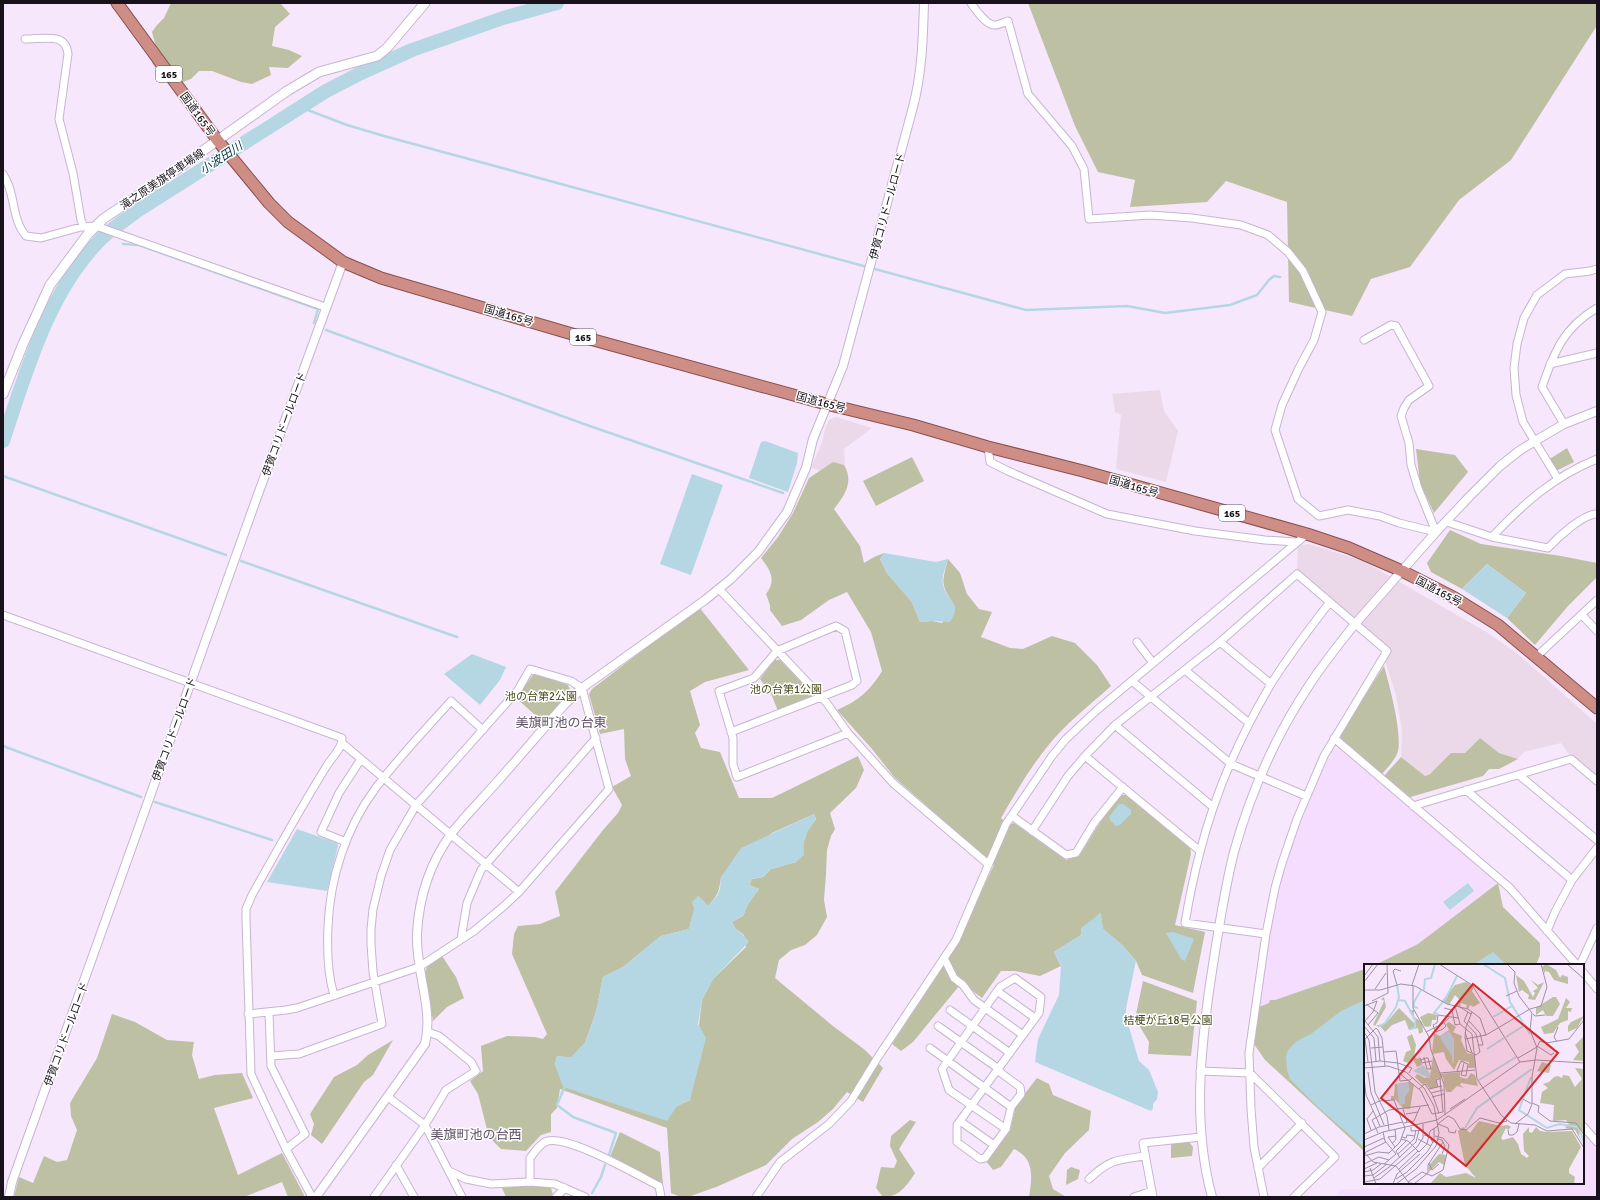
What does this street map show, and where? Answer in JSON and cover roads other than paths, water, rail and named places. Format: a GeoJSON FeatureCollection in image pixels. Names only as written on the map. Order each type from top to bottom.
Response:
{"type":"FeatureCollection","features":[{"type":"Feature","properties":{"kind":"highway","name":"国道165号"},"geometry":{"type":"LineString","coordinates":[[117,3],[220,143],[269,203],[288,222],[343,262],[381,278],[579,336],[826,404],[913,425],[988,447],[1082,471],[1307,534],[1349,548],[1402,571],[1453,597],[1498,625],[1537,656],[1597,708]]}},
{"type":"Feature","properties":{"kind":"main road","name":"滝之原美旗停車場線"},"geometry":{"type":"LineString","coordinates":[[3,394],[22,344],[50,285],[58,272],[101,227],[109,215],[220,143],[287,91],[319,72],[377,56],[387,48],[425,3]]}},
{"type":"Feature","properties":{"kind":"street","name":"伊賀コリドールロード"},"geometry":{"type":"LineString","coordinates":[[428,1032],[428,1022],[419,966],[417,934],[420,906],[435,863],[451,835],[565,704],[582,688],[719,589],[744,568],[758,552],[787,512],[806,468],[813,439],[826,404],[843,366],[871,267],[917,91],[921,60],[924,3]]}},
{"type":"Feature","properties":{"kind":"street"},"geometry":{"type":"LineString","coordinates":[[971,3],[984,20],[992,25],[1008,21],[1028,94],[1072,146],[1084,169],[1089,219],[1150,215],[1192,218],[1241,225],[1268,236],[1288,252],[1303,271],[1322,312],[1314,340],[1282,405],[1275,430],[1298,499],[1319,516],[1348,510],[1380,516],[1399,523],[1436,532]]}},
{"type":"Feature","properties":{"kind":"street"},"geometry":{"type":"LineString","coordinates":[[25,39],[56,38],[64,43],[68,48],[59,119],[73,173],[81,220],[84,227]]}},
{"type":"Feature","properties":{"kind":"street"},"geometry":{"type":"LineString","coordinates":[[3,174],[9,186],[20,229],[26,236],[40,238],[84,227],[101,227],[325,308]]}},
{"type":"Feature","properties":{"kind":"street","name":"伊賀コリドールロード"},"geometry":{"type":"LineString","coordinates":[[9,1197],[12,1182],[325,308],[343,262]]}},
{"type":"Feature","properties":{"kind":"street"},"geometry":{"type":"LineString","coordinates":[[1558,479],[1524,422],[1516,395],[1514,368],[1517,344],[1524,318],[1537,295],[1565,274],[1597,269]]}},
{"type":"Feature","properties":{"kind":"street"},"geometry":{"type":"LineString","coordinates":[[1564,424],[1542,388],[1550,364],[1563,339],[1572,326],[1582,316],[1597,308]]}},
{"type":"Feature","properties":{"kind":"street"},"geometry":{"type":"LineString","coordinates":[[1364,340],[1391,325],[1396,326],[1429,386],[1410,400],[1404,408],[1401,416],[1409,442],[1411,465],[1418,488],[1436,532]]}},
{"type":"Feature","properties":{"kind":"street"},"geometry":{"type":"LineString","coordinates":[[1550,364],[1597,353]]}},
{"type":"Feature","properties":{"kind":"street"},"geometry":{"type":"LineString","coordinates":[[1212,1197],[1201,1137],[1199,1091],[1202,1043],[1219,928],[1234,852],[1261,777],[1284,728],[1307,688],[1355,624],[1436,532],[1490,475],[1519,451],[1535,441],[1564,424],[1597,411]]}},
{"type":"Feature","properties":{"kind":"street"},"geometry":{"type":"LineString","coordinates":[[988,447],[990,462],[1107,514],[1209,533],[1265,540],[1296,542]]}},
{"type":"Feature","properties":{"kind":"street"},"geometry":{"type":"LineString","coordinates":[[1492,537],[1535,494],[1558,479],[1597,459]]}},
{"type":"Feature","properties":{"kind":"street"},"geometry":{"type":"LineString","coordinates":[[1446,522],[1492,537],[1548,548],[1574,525],[1592,514],[1597,514]]}},
{"type":"Feature","properties":{"kind":"street"},"geometry":{"type":"LineString","coordinates":[[756,1197],[780,1162],[830,1124],[851,1101],[926,983],[956,940],[1000,837],[1012,816],[1052,756],[1066,739],[1097,710],[1307,534]]}},
{"type":"Feature","properties":{"kind":"street"},"geometry":{"type":"LineString","coordinates":[[1032,831],[1057,792],[1085,756],[1115,725],[1220,642],[1297,574],[1387,651],[1334,738],[1306,796],[1282,863],[1266,934],[1249,1053],[1251,1109],[1258,1168],[1264,1197]]}},
{"type":"Feature","properties":{"kind":"street"},"geometry":{"type":"LineString","coordinates":[[719,589],[822,697],[848,733],[893,783],[988,864]]}},
{"type":"Feature","properties":{"kind":"street"},"geometry":{"type":"LineString","coordinates":[[1537,656],[1597,600]]}},
{"type":"Feature","properties":{"kind":"street"},"geometry":{"type":"LineString","coordinates":[[1266,934],[1185,923],[1200,851],[1214,807],[1249,723],[1271,684],[1296,647],[1330,602]]}},
{"type":"Feature","properties":{"kind":"street"},"geometry":{"type":"LineString","coordinates":[[3,615],[342,738],[342,743],[519,892]]}},
{"type":"Feature","properties":{"kind":"street"},"geometry":{"type":"LineString","coordinates":[[1582,615],[1597,631]]}},
{"type":"Feature","properties":{"kind":"street"},"geometry":{"type":"LineString","coordinates":[[1187,623],[1190,631]]}},
{"type":"Feature","properties":{"kind":"street"},"geometry":{"type":"LineString","coordinates":[[731,732],[852,685],[857,681],[845,631],[836,626],[777,651],[754,678],[719,691],[731,732],[733,738],[733,764],[737,777],[848,733]]}},
{"type":"Feature","properties":{"kind":"street"},"geometry":{"type":"LineString","coordinates":[[1137,642],[1153,663]]}},
{"type":"Feature","properties":{"kind":"street"},"geometry":{"type":"LineString","coordinates":[[1220,642],[1271,684]]}},
{"type":"Feature","properties":{"kind":"street"},"geometry":{"type":"LineString","coordinates":[[248,1014],[297,1008],[374,982],[419,966],[489,919],[519,892],[609,789],[582,688],[571,681],[530,669],[518,690],[416,804],[390,850],[373,909],[371,944],[374,982],[382,1024],[299,1054],[271,1056]]}},
{"type":"Feature","properties":{"kind":"street"},"geometry":{"type":"LineString","coordinates":[[1185,670],[1249,723]]}},
{"type":"Feature","properties":{"kind":"street"},"geometry":{"type":"LineString","coordinates":[[1132,681],[1231,764],[1306,796]]}},
{"type":"Feature","properties":{"kind":"street"},"geometry":{"type":"LineString","coordinates":[[334,995],[331,984],[328,949],[329,911],[339,861],[346,842],[364,806],[384,778],[451,701],[483,730]]}},
{"type":"Feature","properties":{"kind":"street"},"geometry":{"type":"LineString","coordinates":[[1115,725],[1214,807]]}},
{"type":"Feature","properties":{"kind":"street"},"geometry":{"type":"LineString","coordinates":[[461,939],[467,903],[477,878],[486,863],[596,738]]}},
{"type":"Feature","properties":{"kind":"street"},"geometry":{"type":"LineString","coordinates":[[1334,738],[1510,888],[1578,964]]}},
{"type":"Feature","properties":{"kind":"street"},"geometry":{"type":"LineString","coordinates":[[312,1197],[286,1149],[251,1074],[246,908],[311,791],[332,756],[342,743]]}},
{"type":"Feature","properties":{"kind":"street"},"geometry":{"type":"LineString","coordinates":[[1085,756],[1200,851]]}},
{"type":"Feature","properties":{"kind":"street"},"geometry":{"type":"LineString","coordinates":[[346,842],[321,832],[339,792],[361,759]]}},
{"type":"Feature","properties":{"kind":"street"},"geometry":{"type":"LineString","coordinates":[[1413,806],[1571,759],[1597,781]]}},
{"type":"Feature","properties":{"kind":"street"},"geometry":{"type":"LineString","coordinates":[[1519,775],[1597,840]]}},
{"type":"Feature","properties":{"kind":"street"},"geometry":{"type":"LineString","coordinates":[[1012,816],[1066,855],[1076,853],[1094,823],[1123,787]]}},
{"type":"Feature","properties":{"kind":"street"},"geometry":{"type":"LineString","coordinates":[[1466,790],[1572,880]]}},
{"type":"Feature","properties":{"kind":"street"},"geometry":{"type":"LineString","coordinates":[[1547,931],[1572,880],[1597,848]]}},
{"type":"Feature","properties":{"kind":"street"},"geometry":{"type":"LineString","coordinates":[[1579,964],[1597,928]]}},
{"type":"Feature","properties":{"kind":"street"},"geometry":{"type":"LineString","coordinates":[[944,958],[954,978],[963,985],[974,1000],[1023,1035]]}},
{"type":"Feature","properties":{"kind":"street"},"geometry":{"type":"LineString","coordinates":[[1584,973],[1597,989]]}},
{"type":"Feature","properties":{"kind":"street"},"geometry":{"type":"LineString","coordinates":[[938,1026],[960,1042],[999,1069],[1000,1073],[1020,1087],[1021,1094],[1011,1107],[1006,1129],[985,1158],[980,1159],[957,1142],[957,1125],[971,1104],[999,1069],[1039,1013],[1041,996],[1015,978],[1003,984],[960,1042],[942,1069],[949,1090],[971,1104],[1006,1129]]}},
{"type":"Feature","properties":{"kind":"street"},"geometry":{"type":"LineString","coordinates":[[997,991],[1035,1018]]}},
{"type":"Feature","properties":{"kind":"street"},"geometry":{"type":"LineString","coordinates":[[950,1010],[1010,1053]]}},
{"type":"Feature","properties":{"kind":"street"},"geometry":{"type":"LineString","coordinates":[[269,1012],[271,1066],[305,1134],[286,1149]]}},
{"type":"Feature","properties":{"kind":"street"},"geometry":{"type":"LineString","coordinates":[[316,1197],[424,1048],[428,1032],[439,1036],[471,1062],[476,1071],[446,1090],[425,1125],[374,1197]]}},
{"type":"Feature","properties":{"kind":"street"},"geometry":{"type":"LineString","coordinates":[[930,1048],[1011,1107]]}},
{"type":"Feature","properties":{"kind":"street"},"geometry":{"type":"LineString","coordinates":[[1200,1071],[1250,1073],[1335,1157],[1294,1197]]}},
{"type":"Feature","properties":{"kind":"street"},"geometry":{"type":"LineString","coordinates":[[388,1097],[425,1125],[462,1197]]}},
{"type":"Feature","properties":{"kind":"street"},"geometry":{"type":"LineString","coordinates":[[960,1121],[994,1145]]}},
{"type":"Feature","properties":{"kind":"street"},"geometry":{"type":"LineString","coordinates":[[1258,1168],[1302,1124]]}},
{"type":"Feature","properties":{"kind":"street"},"geometry":{"type":"LineString","coordinates":[[1584,1127],[1597,1142]]}},
{"type":"Feature","properties":{"kind":"street"},"geometry":{"type":"LineString","coordinates":[[1134,1197],[1153,1194],[1143,1143],[1201,1137]]}},
{"type":"Feature","properties":{"kind":"street"},"geometry":{"type":"LineString","coordinates":[[530,1182],[530,1158],[544,1142],[552,1140],[584,1149],[659,1186],[661,1197]]}},
{"type":"Feature","properties":{"kind":"street"},"geometry":{"type":"LineString","coordinates":[[1089,1179],[1101,1167],[1108,1163],[1145,1156]]}},
{"type":"Feature","properties":{"kind":"street"},"geometry":{"type":"LineString","coordinates":[[396,1165],[414,1197]]}},
{"type":"Feature","properties":{"kind":"street"},"geometry":{"type":"LineString","coordinates":[[449,1171],[466,1179],[491,1184],[530,1182],[555,1184],[585,1197]]}},
{"type":"Feature","properties":{"kind":"street"},"geometry":{"type":"LineString","coordinates":[[556,1197],[564,1188]]}},
{"type":"Feature","properties":{"kind":"water"},"geometry":{"type":"Polygon","coordinates":[[[765,441],[798,453],[797,463],[788,492],[749,478],[761,442],[765,441]]]}},
{"type":"Feature","properties":{"kind":"water"},"geometry":{"type":"Polygon","coordinates":[[[692,474],[723,485],[691,575],[660,564],[692,474]]]}},
{"type":"Feature","properties":{"kind":"water"},"geometry":{"type":"Polygon","coordinates":[[[884,553],[936,562],[948,559],[943,575],[943,585],[955,606],[954,616],[950,622],[920,622],[912,602],[887,573],[880,559],[884,553]]]}},
{"type":"Feature","properties":{"kind":"water"},"geometry":{"type":"Polygon","coordinates":[[[1487,564],[1526,593],[1507,618],[1462,589],[1487,564]]]}},
{"type":"Feature","properties":{"kind":"water"},"geometry":{"type":"Polygon","coordinates":[[[472,654],[506,667],[500,680],[480,705],[444,674],[472,654]]]}},
{"type":"Feature","properties":{"kind":"water"},"geometry":{"type":"Polygon","coordinates":[[[1119,804],[1123,804],[1131,810],[1131,814],[1120,825],[1116,826],[1109,817],[1119,804]]]}},
{"type":"Feature","properties":{"kind":"water"},"geometry":{"type":"Polygon","coordinates":[[[814,814],[816,819],[806,836],[804,855],[796,862],[771,869],[763,877],[752,879],[749,885],[759,889],[748,904],[743,916],[732,922],[749,942],[713,979],[702,1000],[698,1024],[706,1038],[690,1100],[677,1106],[667,1121],[563,1087],[555,1065],[557,1056],[571,1057],[585,1043],[596,1012],[603,977],[623,967],[661,936],[689,929],[694,909],[692,902],[698,896],[708,906],[717,896],[720,889],[721,877],[741,848],[814,814]]]}},
{"type":"Feature","properties":{"kind":"water"},"geometry":{"type":"Polygon","coordinates":[[[297,829],[337,843],[338,846],[327,891],[267,882],[297,829]]]}},
{"type":"Feature","properties":{"kind":"water"},"geometry":{"type":"Polygon","coordinates":[[[1468,883],[1474,891],[1450,910],[1443,902],[1468,883]]]}},
{"type":"Feature","properties":{"kind":"water"},"geometry":{"type":"Polygon","coordinates":[[[1101,913],[1103,929],[1122,945],[1136,961],[1126,1008],[1126,1017],[1139,1061],[1149,1070],[1158,1092],[1157,1099],[1153,1104],[1151,1111],[1035,1062],[1038,1039],[1059,995],[1061,965],[1054,952],[1081,935],[1081,928],[1101,913]]]}},
{"type":"Feature","properties":{"kind":"water"},"geometry":{"type":"Polygon","coordinates":[[[1173,932],[1194,939],[1185,961],[1181,959],[1166,933],[1173,932]]]}},
{"type":"Feature","properties":{"kind":"water"},"geometry":{"type":"Polygon","coordinates":[[[1493,952],[1506,964],[1475,964],[1493,952]]]}},
{"type":"Feature","properties":{"kind":"water"},"geometry":{"type":"Polygon","coordinates":[[[1364,1000],[1364,1147],[1320,1109],[1290,1079],[1287,1070],[1286,1056],[1288,1050],[1297,1041],[1311,1034],[1341,1011],[1364,1000]]]}},
{"type":"Feature","properties":{"kind":"waterway","name":"小波田川"},"geometry":{"type":"LineString","coordinates":[[3,441],[41,333],[54,306],[68,281],[84,258],[103,237],[140,209],[326,91],[412,50],[503,18],[557,3]]}},
{"type":"Feature","properties":{"kind":"waterway"},"geometry":{"type":"LineString","coordinates":[[300,107],[347,125],[384,136],[1026,310],[1127,306],[1165,313],[1230,305],[1257,295],[1274,276],[1280,277]]}},
{"type":"Feature","properties":{"kind":"waterway"},"geometry":{"type":"LineString","coordinates":[[123,244],[139,245],[318,309],[314,323]]}},
{"type":"Feature","properties":{"kind":"waterway"},"geometry":{"type":"LineString","coordinates":[[326,330],[584,424],[783,493]]}},
{"type":"Feature","properties":{"kind":"waterway"},"geometry":{"type":"LineString","coordinates":[[3,476],[226,555]]}},
{"type":"Feature","properties":{"kind":"waterway"},"geometry":{"type":"LineString","coordinates":[[241,561],[457,637]]}},
{"type":"Feature","properties":{"kind":"waterway"},"geometry":{"type":"LineString","coordinates":[[3,746],[141,797]]}},
{"type":"Feature","properties":{"kind":"waterway"},"geometry":{"type":"LineString","coordinates":[[155,802],[272,840]]}},
{"type":"Feature","properties":{"kind":"waterway"},"geometry":{"type":"LineString","coordinates":[[565,1086],[557,1105],[573,1117],[616,1133],[609,1155]]}},
{"type":"Feature","properties":{"kind":"waterway"},"geometry":{"type":"LineString","coordinates":[[592,1193],[601,1177],[605,1165]]}},
{"type":"Feature","properties":{"kind":"district","name":"美旗町池の台東"},"geometry":{"type":"Point","coordinates":[561,722]}},
{"type":"Feature","properties":{"kind":"district","name":"美旗町池の台西"},"geometry":{"type":"Point","coordinates":[476,1134]}},
{"type":"Feature","properties":{"kind":"park label","name":"池の台第1公園"},"geometry":{"type":"Point","coordinates":[786,689]}},
{"type":"Feature","properties":{"kind":"park label","name":"池の台第2公園"},"geometry":{"type":"Point","coordinates":[541,696]}},
{"type":"Feature","properties":{"kind":"park label","name":"桔梗が丘18号公園"},"geometry":{"type":"Point","coordinates":[1168,1020]}}]}
